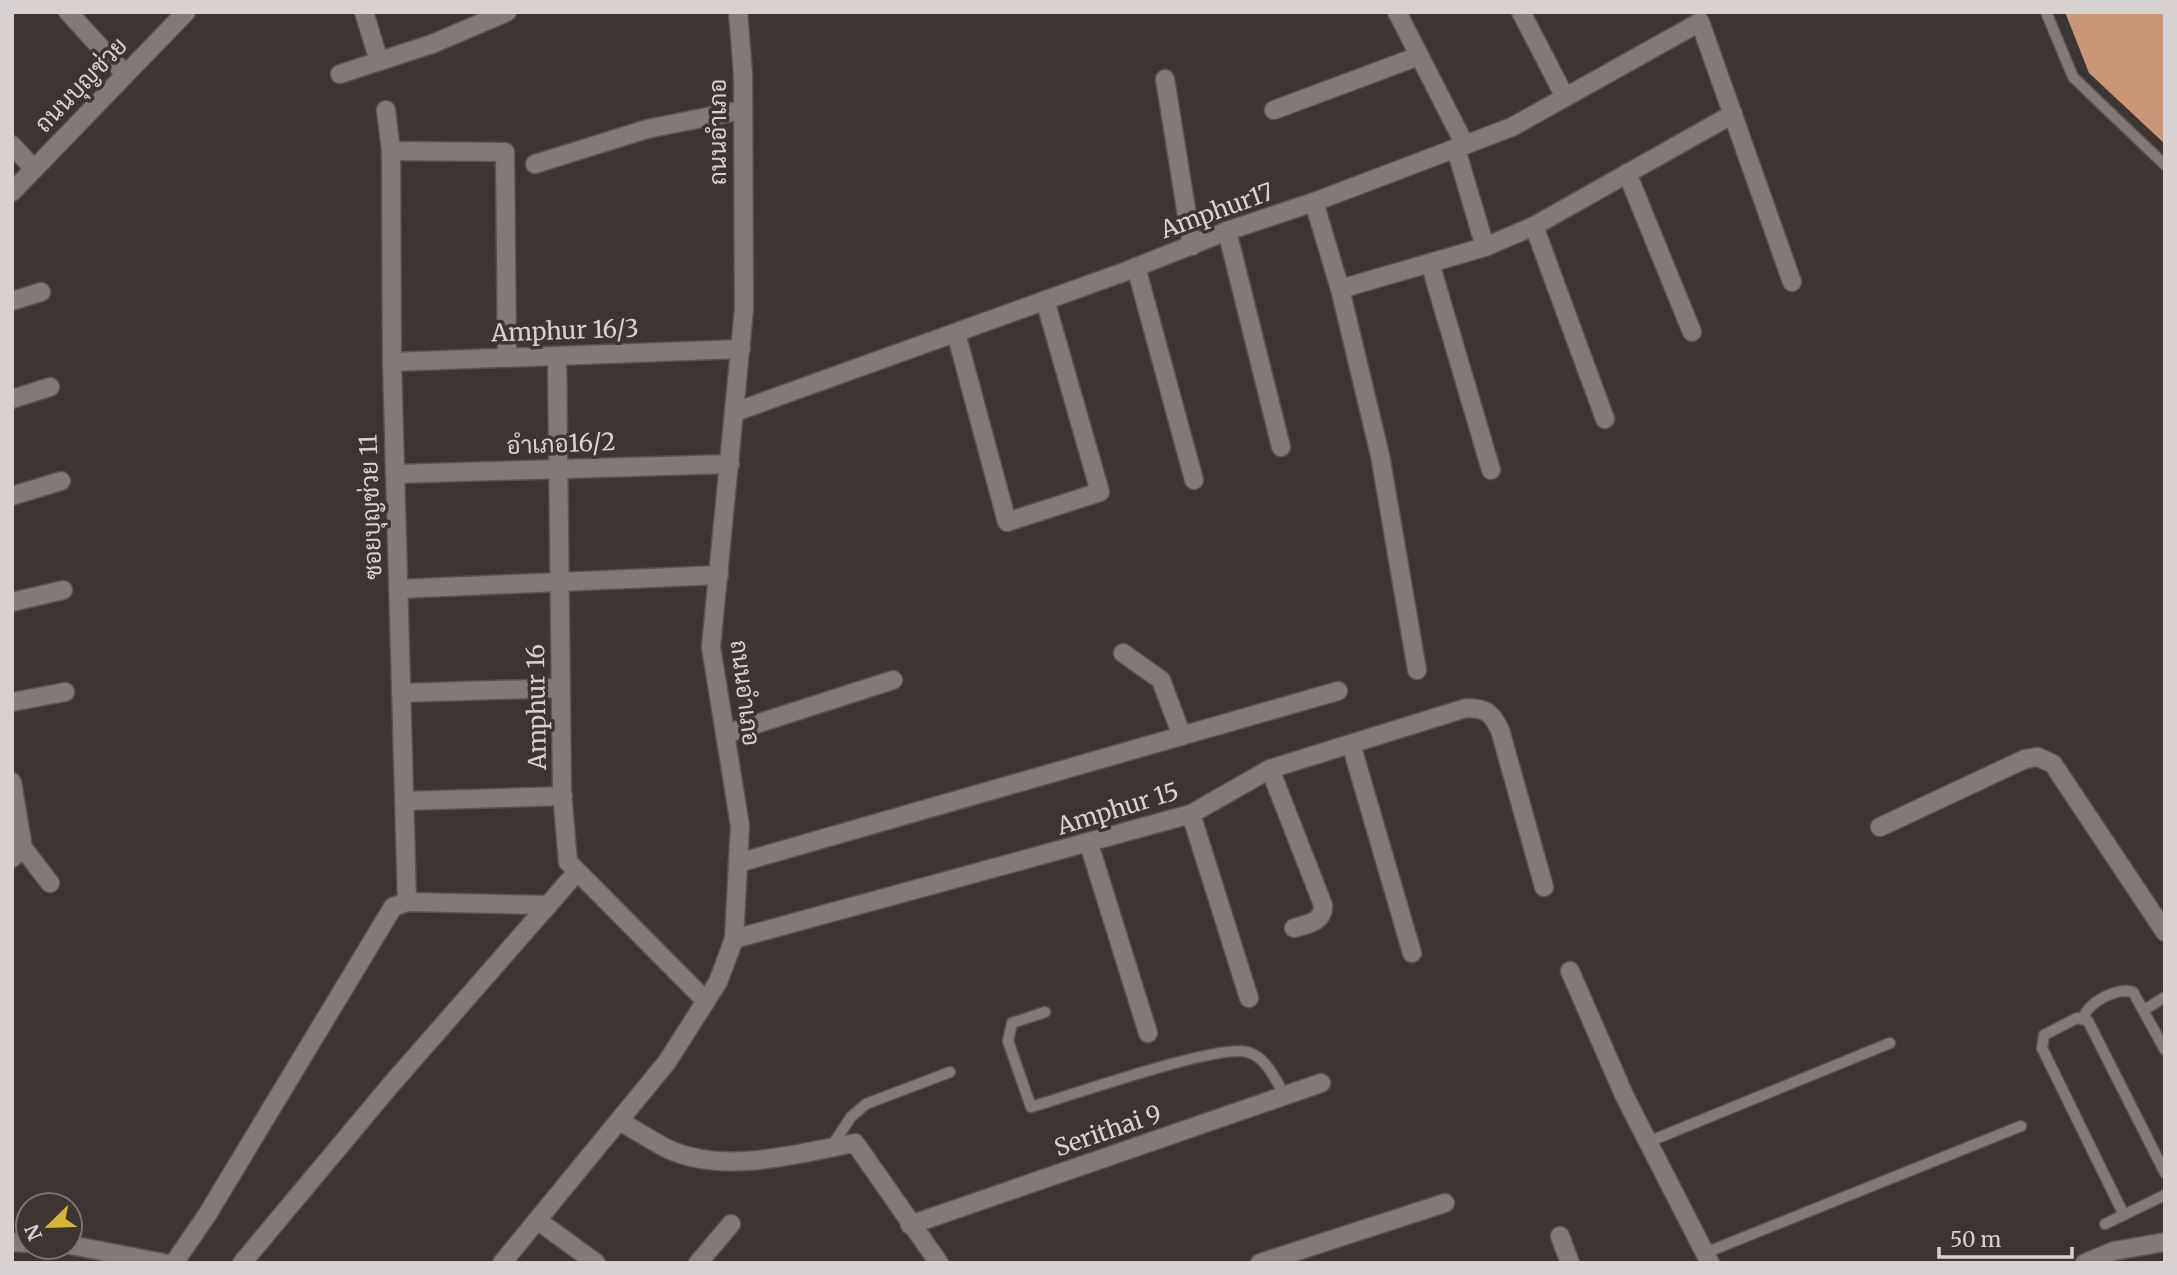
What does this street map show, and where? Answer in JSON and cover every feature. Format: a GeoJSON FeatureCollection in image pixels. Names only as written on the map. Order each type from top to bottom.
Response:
{"type":"FeatureCollection","features":[{"type":"Feature","properties":{"kind":"street"},"geometry":{"type":"LineString","coordinates":[[68,12],[125,74]]}},
{"type":"Feature","properties":{"kind":"street","name":"ถนนบุญช่วย"},"geometry":{"type":"LineString","coordinates":[[12,192],[186,12]]}},
{"type":"Feature","properties":{"kind":"street"},"geometry":{"type":"LineString","coordinates":[[364,12],[379,61]]}},
{"type":"Feature","properties":{"kind":"street"},"geometry":{"type":"LineString","coordinates":[[340,74],[432,44],[508,12]]}},
{"type":"Feature","properties":{"kind":"street","name":"ถนนอำเภอ"},"geometry":{"type":"LineString","coordinates":[[502,1263],[667,1062],[718,982],[734,939],[740,826],[711,647],[744,309],[738,12]]}},
{"type":"Feature","properties":{"kind":"street"},"geometry":{"type":"LineString","coordinates":[[1397,12],[1460,147],[1485,247]]}},
{"type":"Feature","properties":{"kind":"street"},"geometry":{"type":"LineString","coordinates":[[1521,12],[1565,97]]}},
{"type":"Feature","properties":{"kind":"street","name":"Amphur17"},"geometry":{"type":"LineString","coordinates":[[735,412],[1136,267],[1227,231],[1314,202],[1512,127],[1700,22],[1733,114]]}},
{"type":"Feature","properties":{"kind":"street"},"geometry":{"type":"LineString","coordinates":[[1274,110],[1419,56]]}},
{"type":"Feature","properties":{"kind":"street"},"geometry":{"type":"LineString","coordinates":[[1165,79],[1192,246]]}},
{"type":"Feature","properties":{"kind":"street","name":"ซอยบุญช่วย 11"},"geometry":{"type":"LineString","coordinates":[[386,110],[391,151],[392,362],[407,902]]}},
{"type":"Feature","properties":{"kind":"street"},"geometry":{"type":"LineString","coordinates":[[535,164],[647,129],[742,110]]}},
{"type":"Feature","properties":{"kind":"street"},"geometry":{"type":"LineString","coordinates":[[1340,289],[1485,247],[1534,226],[1733,114],[1791,282]]}},
{"type":"Feature","properties":{"kind":"street"},"geometry":{"type":"LineString","coordinates":[[12,145],[34,169]]}},
{"type":"Feature","properties":{"kind":"street"},"geometry":{"type":"LineString","coordinates":[[391,151],[505,152],[507,358]]}},
{"type":"Feature","properties":{"kind":"street"},"geometry":{"type":"LineString","coordinates":[[1627,173],[1692,332]]}},
{"type":"Feature","properties":{"kind":"street"},"geometry":{"type":"LineString","coordinates":[[1314,202],[1340,289],[1380,455],[1417,670]]}},
{"type":"Feature","properties":{"kind":"street"},"geometry":{"type":"LineString","coordinates":[[1534,226],[1605,419]]}},
{"type":"Feature","properties":{"kind":"street"},"geometry":{"type":"LineString","coordinates":[[1227,231],[1281,447]]}},
{"type":"Feature","properties":{"kind":"street"},"geometry":{"type":"LineString","coordinates":[[1430,263],[1491,470]]}},
{"type":"Feature","properties":{"kind":"street"},"geometry":{"type":"LineString","coordinates":[[1136,267],[1194,480]]}},
{"type":"Feature","properties":{"kind":"street"},"geometry":{"type":"LineString","coordinates":[[12,301],[41,292]]}},
{"type":"Feature","properties":{"kind":"street"},"geometry":{"type":"LineString","coordinates":[[956,333],[1007,522],[1100,492],[1045,300]]}},
{"type":"Feature","properties":{"kind":"street","name":"Amphur 16/3"},"geometry":{"type":"LineString","coordinates":[[392,362],[741,349]]}},
{"type":"Feature","properties":{"kind":"street","name":"Amphur 16"},"geometry":{"type":"LineString","coordinates":[[556,356],[563,796],[568,862],[706,1001]]}},
{"type":"Feature","properties":{"kind":"street"},"geometry":{"type":"LineString","coordinates":[[12,399],[50,387]]}},
{"type":"Feature","properties":{"kind":"street","name":"อำเภอ16/2"},"geometry":{"type":"LineString","coordinates":[[395,474],[730,464]]}},
{"type":"Feature","properties":{"kind":"street"},"geometry":{"type":"LineString","coordinates":[[12,496],[61,481]]}},
{"type":"Feature","properties":{"kind":"street"},"geometry":{"type":"LineString","coordinates":[[398,589],[719,575]]}},
{"type":"Feature","properties":{"kind":"street"},"geometry":{"type":"LineString","coordinates":[[12,603],[63,590]]}},
{"type":"Feature","properties":{"kind":"street"},"geometry":{"type":"LineString","coordinates":[[1123,653],[1161,680],[1182,736]]}},
{"type":"Feature","properties":{"kind":"street"},"geometry":{"type":"LineString","coordinates":[[725,734],[893,680]]}},
{"type":"Feature","properties":{"kind":"street"},"geometry":{"type":"LineString","coordinates":[[401,693],[561,688]]}},
{"type":"Feature","properties":{"kind":"street"},"geometry":{"type":"LineString","coordinates":[[738,863],[1338,691]]}},
{"type":"Feature","properties":{"kind":"street"},"geometry":{"type":"LineString","coordinates":[[12,702],[65,692]]}},
{"type":"Feature","properties":{"kind":"street","name":"Amphur 15"},"geometry":{"type":"LineString","coordinates":[[734,939],[1191,814],[1270,769],[1466,708],[1482,708],[1492,714],[1500,730],[1544,887]]}},
{"type":"Feature","properties":{"kind":"street"},"geometry":{"type":"LineString","coordinates":[[1350,744],[1412,953]]}},
{"type":"Feature","properties":{"kind":"street"},"geometry":{"type":"LineString","coordinates":[[1880,827],[2025,759],[2038,757],[2053,764],[2165,932]]}},
{"type":"Feature","properties":{"kind":"street"},"geometry":{"type":"LineString","coordinates":[[1270,769],[1323,905],[1324,913],[1320,918],[1294,928]]}},
{"type":"Feature","properties":{"kind":"street"},"geometry":{"type":"LineString","coordinates":[[12,782],[18,853],[50,883]]}},
{"type":"Feature","properties":{"kind":"street"},"geometry":{"type":"LineString","coordinates":[[404,800],[563,796]]}},
{"type":"Feature","properties":{"kind":"street"},"geometry":{"type":"LineString","coordinates":[[1191,814],[1249,998]]}},
{"type":"Feature","properties":{"kind":"street"},"geometry":{"type":"LineString","coordinates":[[1089,844],[1148,1033]]}},
{"type":"Feature","properties":{"kind":"street"},"geometry":{"type":"LineString","coordinates":[[242,1263],[389,1087],[577,872]]}},
{"type":"Feature","properties":{"kind":"street"},"geometry":{"type":"LineString","coordinates":[[174,1263],[207,1215],[393,907],[407,902],[548,905]]}},
{"type":"Feature","properties":{"kind":"street"},"geometry":{"type":"LineString","coordinates":[[1570,971],[1648,1142],[1708,1258]]}},
{"type":"Feature","properties":{"kind":"street","name":"Serithai 9"},"geometry":{"type":"LineString","coordinates":[[910,1225],[1321,1083]]}},
{"type":"Feature","properties":{"kind":"street"},"geometry":{"type":"LineString","coordinates":[[619,1121],[672,1150],[720,1160],[775,1158],[855,1143],[939,1263]]}},
{"type":"Feature","properties":{"kind":"street"},"geometry":{"type":"LineString","coordinates":[[1260,1263],[1305,1256],[1445,1203]]}},
{"type":"Feature","properties":{"kind":"street"},"geometry":{"type":"LineString","coordinates":[[537,1220],[596,1263]]}},
{"type":"Feature","properties":{"kind":"street"},"geometry":{"type":"LineString","coordinates":[[698,1263],[731,1224]]}},
{"type":"Feature","properties":{"kind":"street"},"geometry":{"type":"LineString","coordinates":[[1560,1236],[1570,1263]]}},
{"type":"Feature","properties":{"kind":"street"},"geometry":{"type":"LineString","coordinates":[[2085,1263],[2117,1257],[2165,1242]]}},
{"type":"Feature","properties":{"kind":"street"},"geometry":{"type":"LineString","coordinates":[[84,1248],[164,1263]]}},
{"type":"Feature","properties":{"kind":"lane"},"geometry":{"type":"LineString","coordinates":[[2046,12],[2073,77],[2165,165]]}},
{"type":"Feature","properties":{"kind":"lane"},"geometry":{"type":"LineString","coordinates":[[2083,1018],[2088,1008],[2121,990],[2133,992],[2165,1049]]}},
{"type":"Feature","properties":{"kind":"lane"},"geometry":{"type":"LineString","coordinates":[[2144,1010],[2165,997]]}},
{"type":"Feature","properties":{"kind":"lane"},"geometry":{"type":"LineString","coordinates":[[1045,1012],[1012,1023],[1009,1041],[1031,1107],[1210,1054],[1247,1052],[1265,1063],[1285,1096]]}},
{"type":"Feature","properties":{"kind":"lane"},"geometry":{"type":"LineString","coordinates":[[2124,1214],[2042,1048],[2044,1035],[2072,1020],[2083,1018],[2088,1021],[2165,1172]]}},
{"type":"Feature","properties":{"kind":"lane"},"geometry":{"type":"LineString","coordinates":[[1648,1142],[1890,1043]]}},
{"type":"Feature","properties":{"kind":"lane"},"geometry":{"type":"LineString","coordinates":[[831,1147],[851,1116],[866,1104],[950,1072]]}},
{"type":"Feature","properties":{"kind":"lane"},"geometry":{"type":"LineString","coordinates":[[1708,1258],[2021,1126]]}},
{"type":"Feature","properties":{"kind":"lane"},"geometry":{"type":"LineString","coordinates":[[2105,1224],[2165,1195]]}},
{"type":"Feature","properties":{"kind":"building"},"geometry":{"type":"Polygon","coordinates":[[[2065,12],[2165,12],[2165,144],[2089,73],[2065,12]]]}}]}
